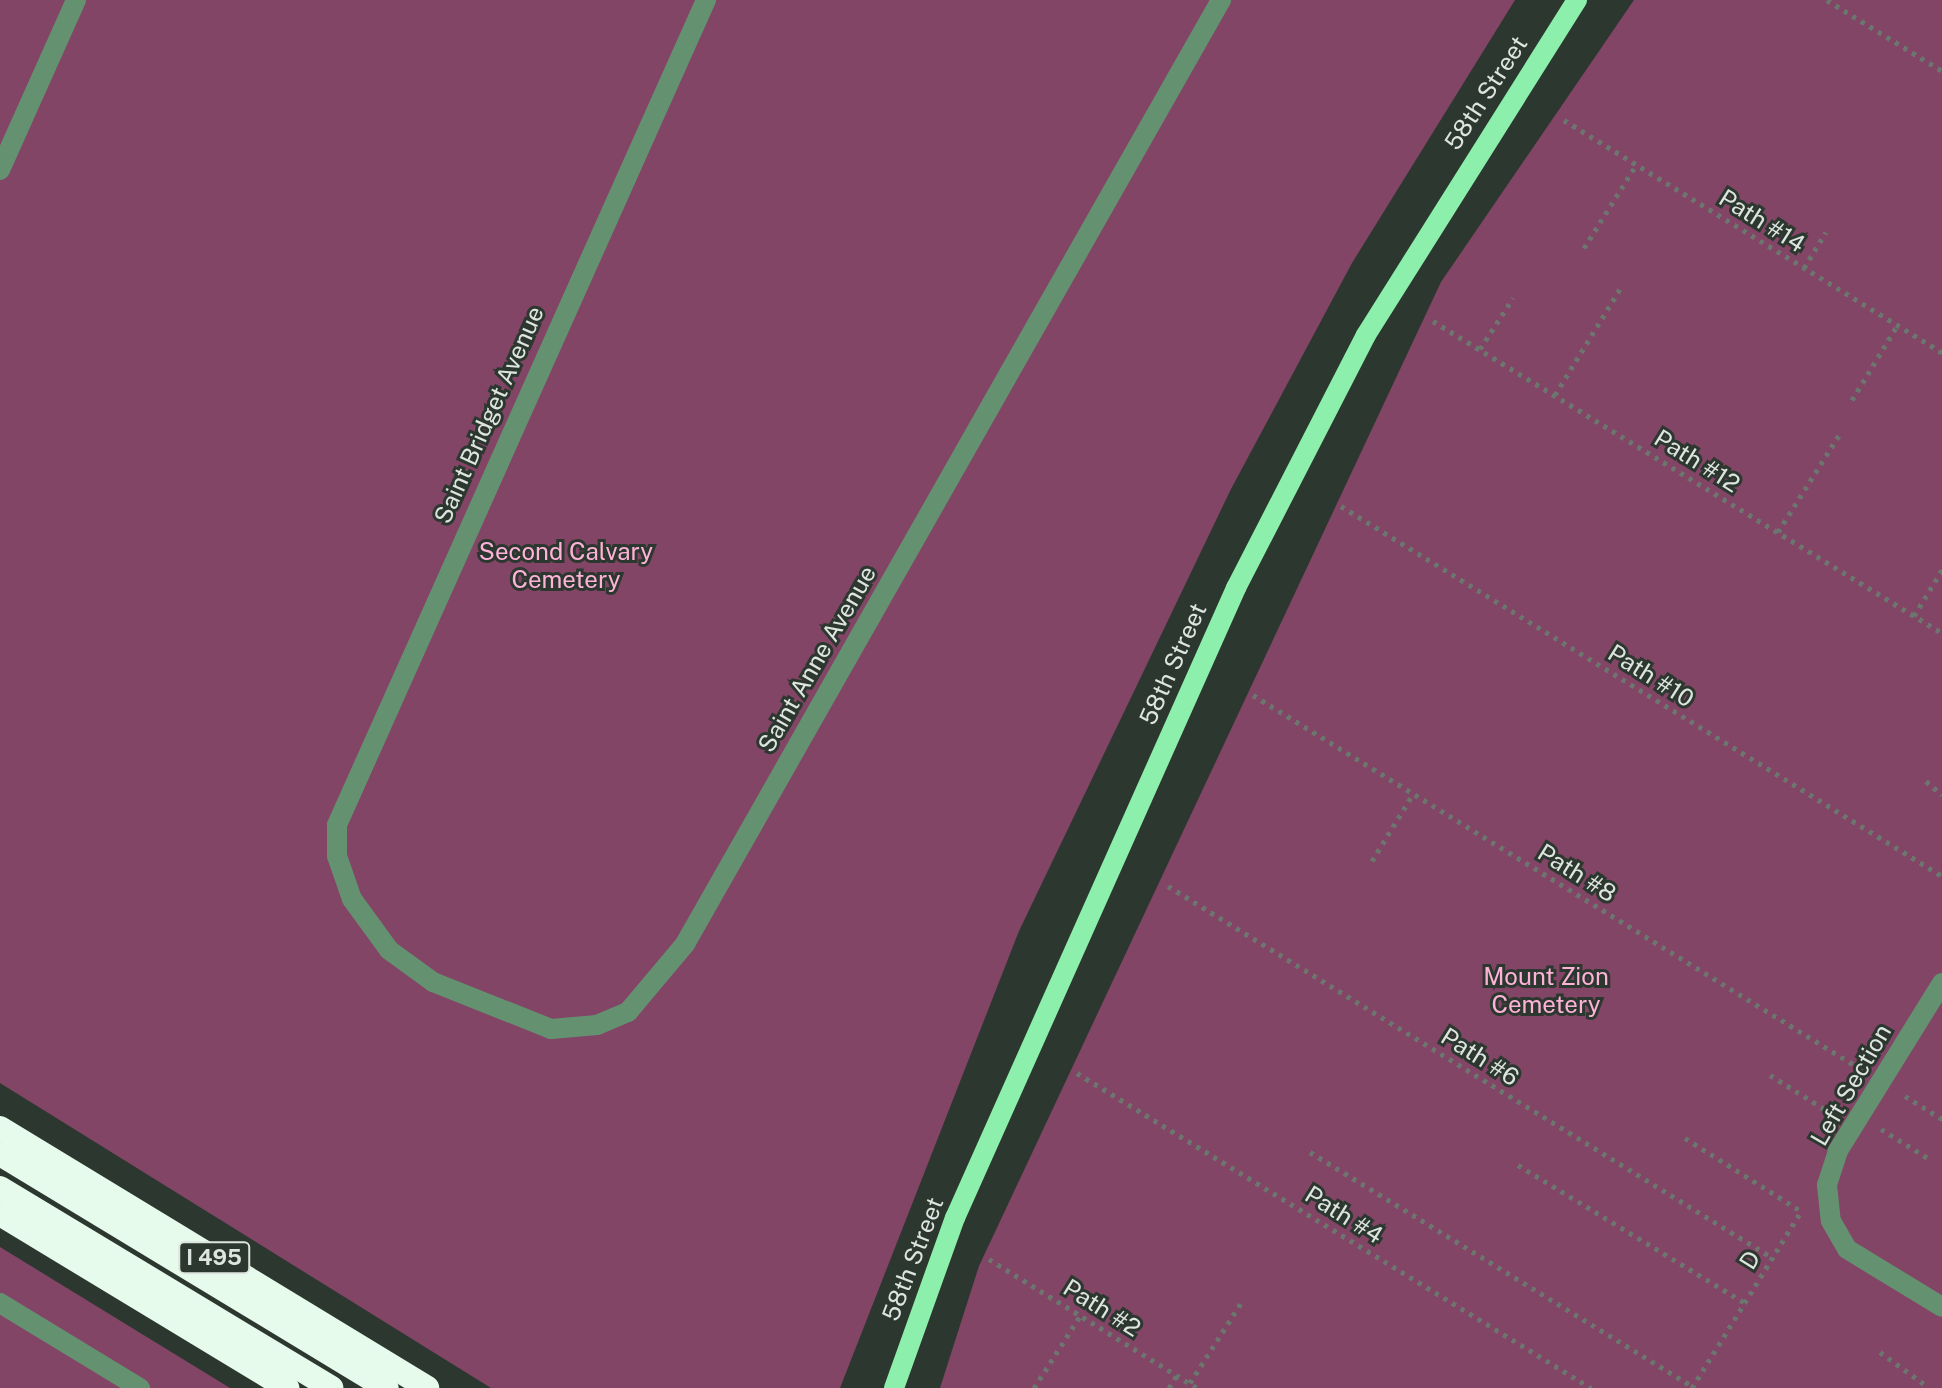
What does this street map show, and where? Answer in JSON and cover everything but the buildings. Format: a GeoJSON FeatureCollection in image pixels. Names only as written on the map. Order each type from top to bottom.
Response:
{"type":"FeatureCollection","features":[{"type":"Feature","properties":{"kind":"highway","name":"I 495"},"geometry":{"type":"LineString","coordinates":[[0,1128],[427,1388]]}},
{"type":"Feature","properties":{"kind":"highway"},"geometry":{"type":"LineString","coordinates":[[0,1154],[387,1388]]}},
{"type":"Feature","properties":{"kind":"highway"},"geometry":{"type":"LineString","coordinates":[[0,1188],[331,1388]]}},
{"type":"Feature","properties":{"kind":"highway"},"geometry":{"type":"LineString","coordinates":[[0,1214],[287,1388]]}},
{"type":"Feature","properties":{"kind":"main road","name":"58th Street"},"geometry":{"type":"LineString","coordinates":[[894,1388],[955,1218],[1243,574],[1366,335],[1577,0]]}},
{"type":"Feature","properties":{"kind":"lane"},"geometry":{"type":"LineString","coordinates":[[0,170],[76,0]]}},
{"type":"Feature","properties":{"kind":"lane","name":"Saint Bridget Avenue"},"geometry":{"type":"LineString","coordinates":[[337,856],[344,800],[706,0]]}},
{"type":"Feature","properties":{"kind":"lane","name":"Saint Anne Avenue"},"geometry":{"type":"LineString","coordinates":[[337,856],[373,932],[433,982],[551,1029],[597,1025],[643,1001],[685,944],[1221,0]]}},
{"type":"Feature","properties":{"kind":"lane","name":"Left Section"},"geometry":{"type":"LineString","coordinates":[[1942,983],[1857,1121],[1827,1185],[1831,1221],[1847,1249],[1942,1307]]}},
{"type":"Feature","properties":{"kind":"lane"},"geometry":{"type":"LineString","coordinates":[[0,1303],[140,1388]]}},
{"type":"Feature","properties":{"kind":"path"},"geometry":{"type":"LineString","coordinates":[[1827,0],[1942,70]]}},
{"type":"Feature","properties":{"kind":"path","name":"Path #14"},"geometry":{"type":"LineString","coordinates":[[1564,120],[1942,353]]}},
{"type":"Feature","properties":{"kind":"path"},"geometry":{"type":"LineString","coordinates":[[1584,248],[1636,165]]}},
{"type":"Feature","properties":{"kind":"path"},"geometry":{"type":"LineString","coordinates":[[1804,268],[1826,232]]}},
{"type":"Feature","properties":{"kind":"path"},"geometry":{"type":"LineString","coordinates":[[1555,395],[1623,284]]}},
{"type":"Feature","properties":{"kind":"path"},"geometry":{"type":"LineString","coordinates":[[1480,349],[1513,298]]}},
{"type":"Feature","properties":{"kind":"path","name":"Path #12"},"geometry":{"type":"LineString","coordinates":[[1433,321],[1942,633]]}},
{"type":"Feature","properties":{"kind":"path"},"geometry":{"type":"LineString","coordinates":[[1852,400],[1897,326]]}},
{"type":"Feature","properties":{"kind":"path"},"geometry":{"type":"LineString","coordinates":[[1778,532],[1841,432]]}},
{"type":"Feature","properties":{"kind":"path","name":"Path #10"},"geometry":{"type":"LineString","coordinates":[[1341,506],[1942,876]]}},
{"type":"Feature","properties":{"kind":"path"},"geometry":{"type":"LineString","coordinates":[[1914,616],[1942,570]]}},
{"type":"Feature","properties":{"kind":"path","name":"Path #8"},"geometry":{"type":"LineString","coordinates":[[1253,695],[1942,1119]]}},
{"type":"Feature","properties":{"kind":"path"},"geometry":{"type":"LineString","coordinates":[[1926,781],[1942,795]]}},
{"type":"Feature","properties":{"kind":"path"},"geometry":{"type":"LineString","coordinates":[[1372,861],[1414,794]]}},
{"type":"Feature","properties":{"kind":"path","name":"Path #6"},"geometry":{"type":"LineString","coordinates":[[1168,886],[1773,1258]]}},
{"type":"Feature","properties":{"kind":"path","name":"Path #4"},"geometry":{"type":"LineString","coordinates":[[1077,1073],[1591,1388]]}},
{"type":"Feature","properties":{"kind":"path"},"geometry":{"type":"LineString","coordinates":[[1770,1075],[1931,1160]]}},
{"type":"Feature","properties":{"kind":"path"},"geometry":{"type":"LineString","coordinates":[[1685,1138],[1801,1211]]}},
{"type":"Feature","properties":{"kind":"path"},"geometry":{"type":"LineString","coordinates":[[1310,1152],[1692,1387]]}},
{"type":"Feature","properties":{"kind":"path"},"geometry":{"type":"LineString","coordinates":[[1518,1165],[1745,1303]]}},
{"type":"Feature","properties":{"kind":"path","name":"D"},"geometry":{"type":"LineString","coordinates":[[1692,1387],[1809,1199]]}},
{"type":"Feature","properties":{"kind":"path","name":"Path #2"},"geometry":{"type":"LineString","coordinates":[[989,1259],[1197,1388]]}},
{"type":"Feature","properties":{"kind":"path"},"geometry":{"type":"LineString","coordinates":[[1190,1383],[1241,1303]]}},
{"type":"Feature","properties":{"kind":"path"},"geometry":{"type":"LineString","coordinates":[[1034,1388],[1080,1316]]}},
{"type":"Feature","properties":{"kind":"path"},"geometry":{"type":"LineString","coordinates":[[1880,1352],[1924,1384]]}},
{"type":"Feature","properties":{"kind":"path"},"geometry":{"type":"LineString","coordinates":[[1169,1388],[1177,1375]]}},
{"type":"Feature","properties":{"kind":"green space","name":"Second Calvary Cemetery"},"geometry":{"type":"Polygon","coordinates":[[[0,0],[1515,0],[1352,263],[1231,489],[1019,931],[840,1388],[491,1388],[0,1083],[0,0]]]}},
{"type":"Feature","properties":{"kind":"green space","name":"Mount Zion Cemetery"},"geometry":{"type":"Polygon","coordinates":[[[1634,0],[1942,0],[1942,1388],[940,1388],[979,1266],[1441,282],[1634,0]]]}},
{"type":"Feature","properties":{"kind":"green space"},"geometry":{"type":"Polygon","coordinates":[[[0,1247],[230,1388],[0,1388],[0,1247]]]}}]}
